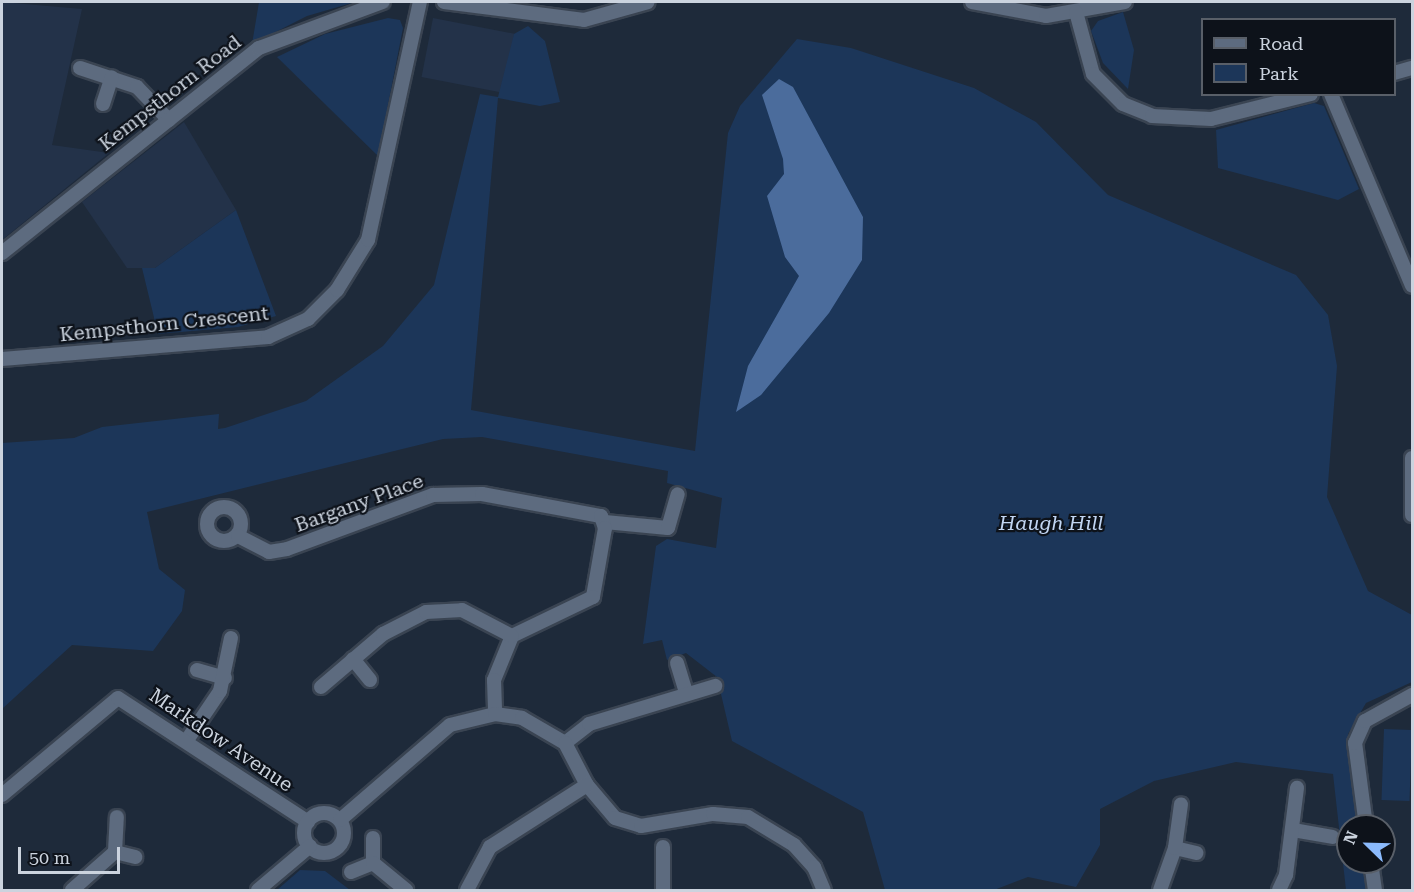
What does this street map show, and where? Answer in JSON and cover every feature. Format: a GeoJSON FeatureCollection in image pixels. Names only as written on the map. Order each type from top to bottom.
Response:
{"type":"FeatureCollection","features":[{"type":"Feature","properties":{"kind":"street","name":"Kempsthorn Road"},"geometry":{"type":"LineString","coordinates":[[2,253],[260,48],[383,2]]}},
{"type":"Feature","properties":{"kind":"street","name":"Kempsthorn Crescent"},"geometry":{"type":"LineString","coordinates":[[2,359],[268,337],[308,320],[337,290],[368,240],[420,2]]}},
{"type":"Feature","properties":{"kind":"street"},"geometry":{"type":"LineString","coordinates":[[444,2],[584,20],[648,2]]}},
{"type":"Feature","properties":{"kind":"street"},"geometry":{"type":"LineString","coordinates":[[972,2],[1046,16],[1125,2]]}},
{"type":"Feature","properties":{"kind":"street"},"geometry":{"type":"LineString","coordinates":[[1076,12],[1093,74],[1123,104],[1145,114],[1180,122],[1211,119],[1303,96]]}},
{"type":"Feature","properties":{"kind":"street"},"geometry":{"type":"LineString","coordinates":[[80,68],[137,87],[169,120]]}},
{"type":"Feature","properties":{"kind":"street"},"geometry":{"type":"LineString","coordinates":[[1396,73],[1413,68]]}},
{"type":"Feature","properties":{"kind":"street"},"geometry":{"type":"LineString","coordinates":[[103,104],[112,77]]}},
{"type":"Feature","properties":{"kind":"street"},"geometry":{"type":"LineString","coordinates":[[1332,96],[1413,286]]}},
{"type":"Feature","properties":{"kind":"street"},"geometry":{"type":"LineString","coordinates":[[1413,458],[1413,515]]}},
{"type":"Feature","properties":{"kind":"street","name":"Bargany Place"},"geometry":{"type":"LineString","coordinates":[[238,536],[269,552],[287,549],[433,495],[468,493],[591,512],[605,522],[668,528],[678,494]]}},
{"type":"Feature","properties":{"kind":"street"},"geometry":{"type":"LineString","coordinates":[[495,714],[494,680],[512,636],[593,597],[605,522]]}},
{"type":"Feature","properties":{"kind":"street"},"geometry":{"type":"LineString","coordinates":[[321,687],[383,634],[436,610],[478,615],[512,636]]}},
{"type":"Feature","properties":{"kind":"street"},"geometry":{"type":"LineString","coordinates":[[187,740],[225,678],[231,638]]}},
{"type":"Feature","properties":{"kind":"street"},"geometry":{"type":"LineString","coordinates":[[353,659],[370,680]]}},
{"type":"Feature","properties":{"kind":"street"},"geometry":{"type":"LineString","coordinates":[[677,663],[686,693]]}},
{"type":"Feature","properties":{"kind":"street"},"geometry":{"type":"LineString","coordinates":[[197,670],[225,678]]}},
{"type":"Feature","properties":{"kind":"street"},"geometry":{"type":"LineString","coordinates":[[565,743],[589,724],[686,693],[716,686]]}},
{"type":"Feature","properties":{"kind":"street"},"geometry":{"type":"LineString","coordinates":[[1364,814],[1355,742],[1365,721],[1413,695]]}},
{"type":"Feature","properties":{"kind":"street","name":"Markdow Avenue"},"geometry":{"type":"LineString","coordinates":[[2,795],[118,698],[187,740],[308,822]]}},
{"type":"Feature","properties":{"kind":"street"},"geometry":{"type":"LineString","coordinates":[[340,820],[450,725],[495,714],[530,721],[565,743],[587,785],[615,818],[641,826],[713,814],[762,822],[794,845],[814,867],[824,891]]}},
{"type":"Feature","properties":{"kind":"street"},"geometry":{"type":"LineString","coordinates":[[467,891],[490,847],[587,785]]}},
{"type":"Feature","properties":{"kind":"street"},"geometry":{"type":"LineString","coordinates":[[1279,891],[1293,830],[1297,788]]}},
{"type":"Feature","properties":{"kind":"street"},"geometry":{"type":"LineString","coordinates":[[1160,891],[1175,848],[1181,804]]}},
{"type":"Feature","properties":{"kind":"street"},"geometry":{"type":"LineString","coordinates":[[309,846],[308,822],[323,813],[340,820]]}},
{"type":"Feature","properties":{"kind":"street"},"geometry":{"type":"LineString","coordinates":[[72,891],[115,852],[117,817]]}},
{"type":"Feature","properties":{"kind":"street"},"geometry":{"type":"LineString","coordinates":[[309,846],[323,853],[337,848],[344,835],[340,820]]}},
{"type":"Feature","properties":{"kind":"street"},"geometry":{"type":"LineString","coordinates":[[1293,830],[1332,837]]}},
{"type":"Feature","properties":{"kind":"street"},"geometry":{"type":"LineString","coordinates":[[373,838],[373,863],[406,891]]}},
{"type":"Feature","properties":{"kind":"street"},"geometry":{"type":"LineString","coordinates":[[258,891],[309,846]]}},
{"type":"Feature","properties":{"kind":"street"},"geometry":{"type":"LineString","coordinates":[[663,847],[663,891]]}},
{"type":"Feature","properties":{"kind":"street"},"geometry":{"type":"LineString","coordinates":[[1175,848],[1196,853]]}},
{"type":"Feature","properties":{"kind":"street"},"geometry":{"type":"LineString","coordinates":[[115,852],[135,857]]}},
{"type":"Feature","properties":{"kind":"street"},"geometry":{"type":"LineString","coordinates":[[351,872],[373,863]]}},
{"type":"Feature","properties":{"kind":"street"},"geometry":{"type":"LineString","coordinates":[[1373,874],[1375,891]]}},
{"type":"Feature","properties":{"kind":"shaded area"},"geometry":{"type":"Polygon","coordinates":[[[2,2],[82,9],[52,145],[109,153],[2,240],[2,2]]]}},
{"type":"Feature","properties":{"kind":"shaded area"},"geometry":{"type":"Polygon","coordinates":[[[433,18],[514,34],[503,93],[422,77],[433,18]]]}},
{"type":"Feature","properties":{"kind":"shaded area"},"geometry":{"type":"Polygon","coordinates":[[[779,79],[793,87],[863,217],[862,260],[829,313],[761,395],[736,412],[748,366],[799,276],[785,257],[767,196],[784,174],[783,159],[762,95],[779,79]]]}},
{"type":"Feature","properties":{"kind":"shaded area"},"geometry":{"type":"Polygon","coordinates":[[[184,122],[236,210],[155,268],[127,268],[82,202],[184,122]]]}},
{"type":"Feature","properties":{"kind":"green space"},"geometry":{"type":"Polygon","coordinates":[[[259,2],[355,2],[307,16],[252,44],[259,2]]]}},
{"type":"Feature","properties":{"kind":"green space"},"geometry":{"type":"Polygon","coordinates":[[[1123,12],[1134,50],[1128,89],[1103,63],[1091,31],[1098,21],[1123,12]]]}},
{"type":"Feature","properties":{"kind":"green space"},"geometry":{"type":"Polygon","coordinates":[[[388,18],[400,20],[403,28],[378,156],[277,57],[325,34],[388,18]]]}},
{"type":"Feature","properties":{"kind":"green space","name":"Haugh Hill"},"geometry":{"type":"Polygon","coordinates":[[[528,26],[545,41],[560,102],[540,106],[498,98],[471,410],[695,451],[728,133],[740,106],[797,39],[851,48],[974,88],[1036,122],[1108,195],[1296,275],[1328,315],[1337,366],[1327,497],[1368,591],[1412,615],[1412,682],[1366,703],[1348,734],[1356,814],[1337,814],[1333,774],[1236,762],[1154,781],[1100,809],[1100,845],[1076,887],[1028,877],[994,890],[885,890],[863,812],[732,741],[717,677],[686,653],[667,660],[662,640],[643,644],[656,546],[667,539],[716,548],[722,498],[667,483],[668,471],[482,437],[443,439],[147,512],[159,569],[185,590],[182,611],[153,651],[72,645],[2,709],[2,443],[74,438],[102,427],[219,414],[218,429],[225,428],[306,401],[383,346],[434,285],[480,94],[498,97],[514,34],[528,26]]]}},
{"type":"Feature","properties":{"kind":"green space"},"geometry":{"type":"Polygon","coordinates":[[[1314,103],[1324,106],[1359,189],[1338,200],[1218,168],[1216,130],[1314,103]]]}},
{"type":"Feature","properties":{"kind":"green space"},"geometry":{"type":"Polygon","coordinates":[[[236,210],[276,316],[238,327],[158,334],[142,268],[155,268],[236,210]]]}},
{"type":"Feature","properties":{"kind":"green space"},"geometry":{"type":"Polygon","coordinates":[[[1384,729],[1412,730],[1410,801],[1382,800],[1384,729]]]}},
{"type":"Feature","properties":{"kind":"green space"},"geometry":{"type":"Polygon","coordinates":[[[300,870],[325,871],[350,890],[277,890],[300,870]]]}},
{"type":"Feature","properties":{"kind":"green space","name":"Haugh Hill"},"geometry":{"type":"Polygon","coordinates":[[[1344,874],[1364,874],[1366,890],[1346,890],[1344,874]]]}}]}
